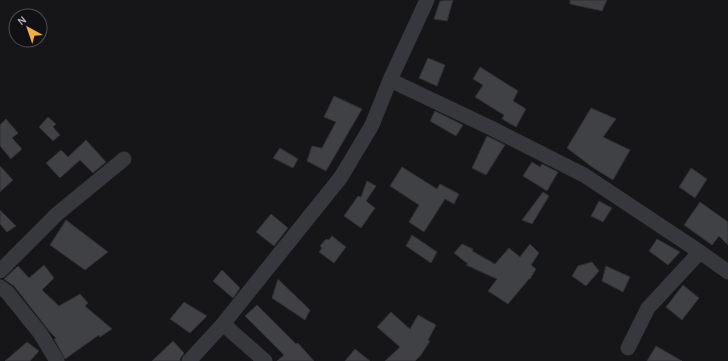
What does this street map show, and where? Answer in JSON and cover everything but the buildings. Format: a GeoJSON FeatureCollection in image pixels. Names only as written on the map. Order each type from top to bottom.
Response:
{"type":"FeatureCollection","features":[{"type":"Feature","properties":{"kind":"street"},"geometry":{"type":"LineString","coordinates":[[189,361],[223,324],[341,177],[372,125],[390,80],[427,0]]}},
{"type":"Feature","properties":{"kind":"street"},"geometry":{"type":"LineString","coordinates":[[390,80],[491,128],[584,175],[728,272]]}},
{"type":"Feature","properties":{"kind":"street"},"geometry":{"type":"LineString","coordinates":[[0,271],[57,214],[124,159]]}},
{"type":"Feature","properties":{"kind":"street"},"geometry":{"type":"LineString","coordinates":[[628,348],[648,308],[700,252]]}},
{"type":"Feature","properties":{"kind":"street"},"geometry":{"type":"LineString","coordinates":[[0,287],[7,292],[40,333],[57,361]]}},
{"type":"Feature","properties":{"kind":"street"},"geometry":{"type":"LineString","coordinates":[[223,324],[265,361]]}}]}
